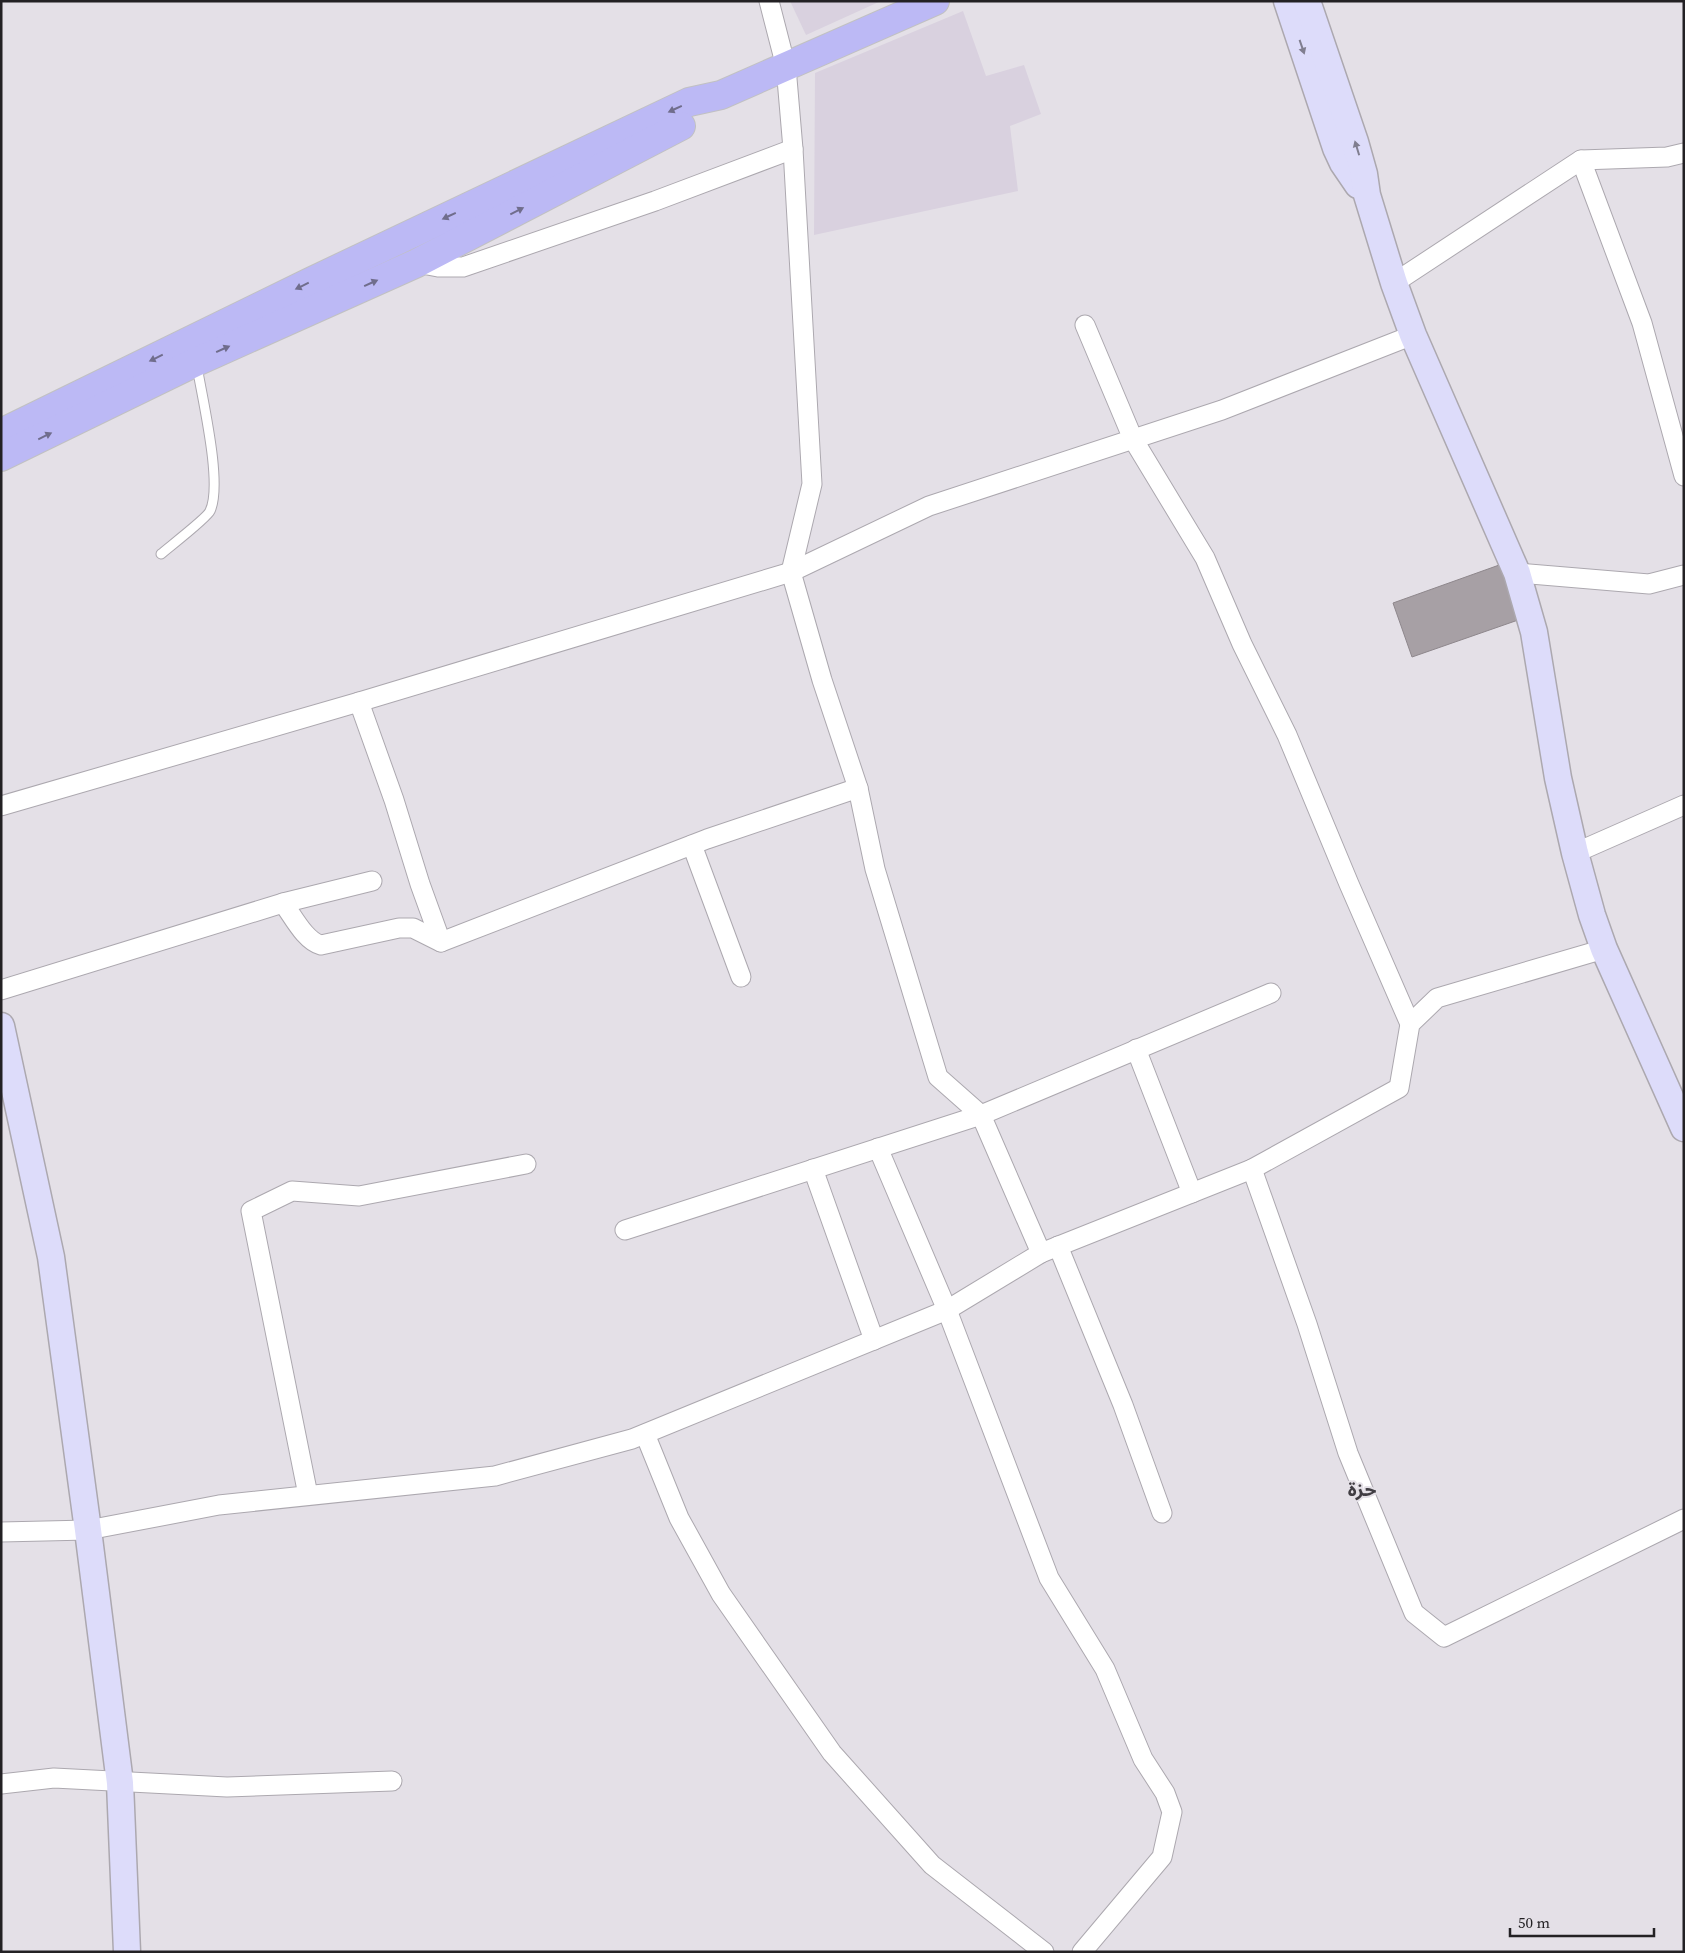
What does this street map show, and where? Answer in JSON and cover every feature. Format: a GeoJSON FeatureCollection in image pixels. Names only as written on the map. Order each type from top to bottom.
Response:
{"type":"FeatureCollection","features":[{"type":"Feature","properties":{"kind":"main road"},"geometry":{"type":"LineString","coordinates":[[1,434],[689,102],[721,95],[935,1]]}},
{"type":"Feature","properties":{"kind":"main road"},"geometry":{"type":"LineString","coordinates":[[1,457],[196,362],[417,263],[696,118],[706,112],[721,95]]}},
{"type":"Feature","properties":{"kind":"street"},"geometry":{"type":"LineString","coordinates":[[769,1],[786,66],[812,484],[792,572],[822,680],[858,788],[875,869],[938,1077],[981,1115],[1050,1250],[1123,1405],[1162,1513]]}},
{"type":"Feature","properties":{"kind":"street"},"geometry":{"type":"LineString","coordinates":[[1287,1],[1336,148],[1351,176],[1366,195]]}},
{"type":"Feature","properties":{"kind":"street"},"geometry":{"type":"LineString","coordinates":[[1307,1],[1355,142],[1364,174],[1366,195],[1394,284],[1413,335],[1517,573],[1534,632],[1558,778],[1575,853],[1592,915],[1604,949],[1684,1128]]}},
{"type":"Feature","properties":{"kind":"street"},"geometry":{"type":"LineString","coordinates":[[402,239],[417,263],[438,267],[463,268],[654,201],[792,149]]}},
{"type":"Feature","properties":{"kind":"street"},"geometry":{"type":"LineString","coordinates":[[1394,284],[1581,160],[1667,157],[1684,153]]}},
{"type":"Feature","properties":{"kind":"street"},"geometry":{"type":"LineString","coordinates":[[1581,160],[1642,323],[1684,476]]}},
{"type":"Feature","properties":{"kind":"street"},"geometry":{"type":"LineString","coordinates":[[1,1532],[88,1530],[218,1505],[494,1476],[632,1439],[947,1310],[1050,1250],[1252,1169],[1399,1088],[1410,1024],[1348,884],[1287,734],[1242,644],[1205,558],[1133,439],[1085,325]]}},
{"type":"Feature","properties":{"kind":"street"},"geometry":{"type":"LineString","coordinates":[[1,806],[359,702],[792,572],[930,506],[1222,410],[1413,335]]}},
{"type":"Feature","properties":{"kind":"street"},"geometry":{"type":"LineString","coordinates":[[1517,573],[1650,584],[1684,575]]}},
{"type":"Feature","properties":{"kind":"street"},"geometry":{"type":"LineString","coordinates":[[359,702],[441,942]]}},
{"type":"Feature","properties":{"kind":"street"},"geometry":{"type":"LineString","coordinates":[[283,904],[315,944],[322,945],[399,928],[412,928],[441,942],[692,845],[858,788]]}},
{"type":"Feature","properties":{"kind":"street"},"geometry":{"type":"LineString","coordinates":[[1575,853],[1684,805]]}},
{"type":"Feature","properties":{"kind":"street"},"geometry":{"type":"LineString","coordinates":[[692,845],[741,977]]}},
{"type":"Feature","properties":{"kind":"street"},"geometry":{"type":"LineString","coordinates":[[1,990],[283,904],[372,881]]}},
{"type":"Feature","properties":{"kind":"street"},"geometry":{"type":"LineString","coordinates":[[1410,1024],[1437,998],[1604,949]]}},
{"type":"Feature","properties":{"kind":"street"},"geometry":{"type":"LineString","coordinates":[[625,1230],[981,1115],[1271,993]]}},
{"type":"Feature","properties":{"kind":"street"},"geometry":{"type":"LineString","coordinates":[[1,1026],[51,1257],[120,1783],[127,1952]]}},
{"type":"Feature","properties":{"kind":"street"},"geometry":{"type":"LineString","coordinates":[[1136,1049],[1192,1193]]}},
{"type":"Feature","properties":{"kind":"street"},"geometry":{"type":"LineString","coordinates":[[878,1148],[947,1310],[1049,1578],[1105,1669],[1143,1759],[1165,1792],[1172,1812],[1162,1856],[1082,1952]]}},
{"type":"Feature","properties":{"kind":"street"},"geometry":{"type":"LineString","coordinates":[[308,1495],[251,1211],[292,1191],[360,1196],[526,1164]]}},
{"type":"Feature","properties":{"kind":"street"},"geometry":{"type":"LineString","coordinates":[[813,1169],[874,1340]]}},
{"type":"Feature","properties":{"kind":"street"},"geometry":{"type":"LineString","coordinates":[[1252,1169],[1307,1324],[1348,1453],[1414,1613],[1444,1637],[1684,1519]]}},
{"type":"Feature","properties":{"kind":"street"},"geometry":{"type":"LineString","coordinates":[[645,1434],[680,1518],[721,1594],[832,1753],[932,1866],[1044,1952]]}},
{"type":"Feature","properties":{"kind":"street"},"geometry":{"type":"LineString","coordinates":[[1,1784],[54,1778],[120,1783],[227,1787],[392,1781]]}},
{"type":"Feature","properties":{"kind":"lane"},"geometry":{"type":"LineString","coordinates":[[161,554],[210,512],[214,491],[214,466],[196,362]]}},
{"type":"Feature","properties":{"kind":"shaded area"},"geometry":{"type":"Polygon","coordinates":[[[790,1],[881,1],[806,35],[790,1]]]}},
{"type":"Feature","properties":{"kind":"shaded area"},"geometry":{"type":"Polygon","coordinates":[[[963,11],[986,76],[1024,65],[1041,114],[1010,126],[1018,191],[814,235],[815,73],[963,11]]]}},
{"type":"Feature","properties":{"kind":"building"},"geometry":{"type":"Polygon","coordinates":[[[1502,564],[1521,619],[1412,657],[1393,603],[1502,564]]]}},
{"type":"Feature","properties":{"kind":"district","name":"حزة"},"geometry":{"type":"Point","coordinates":[1362,1489]}}]}
